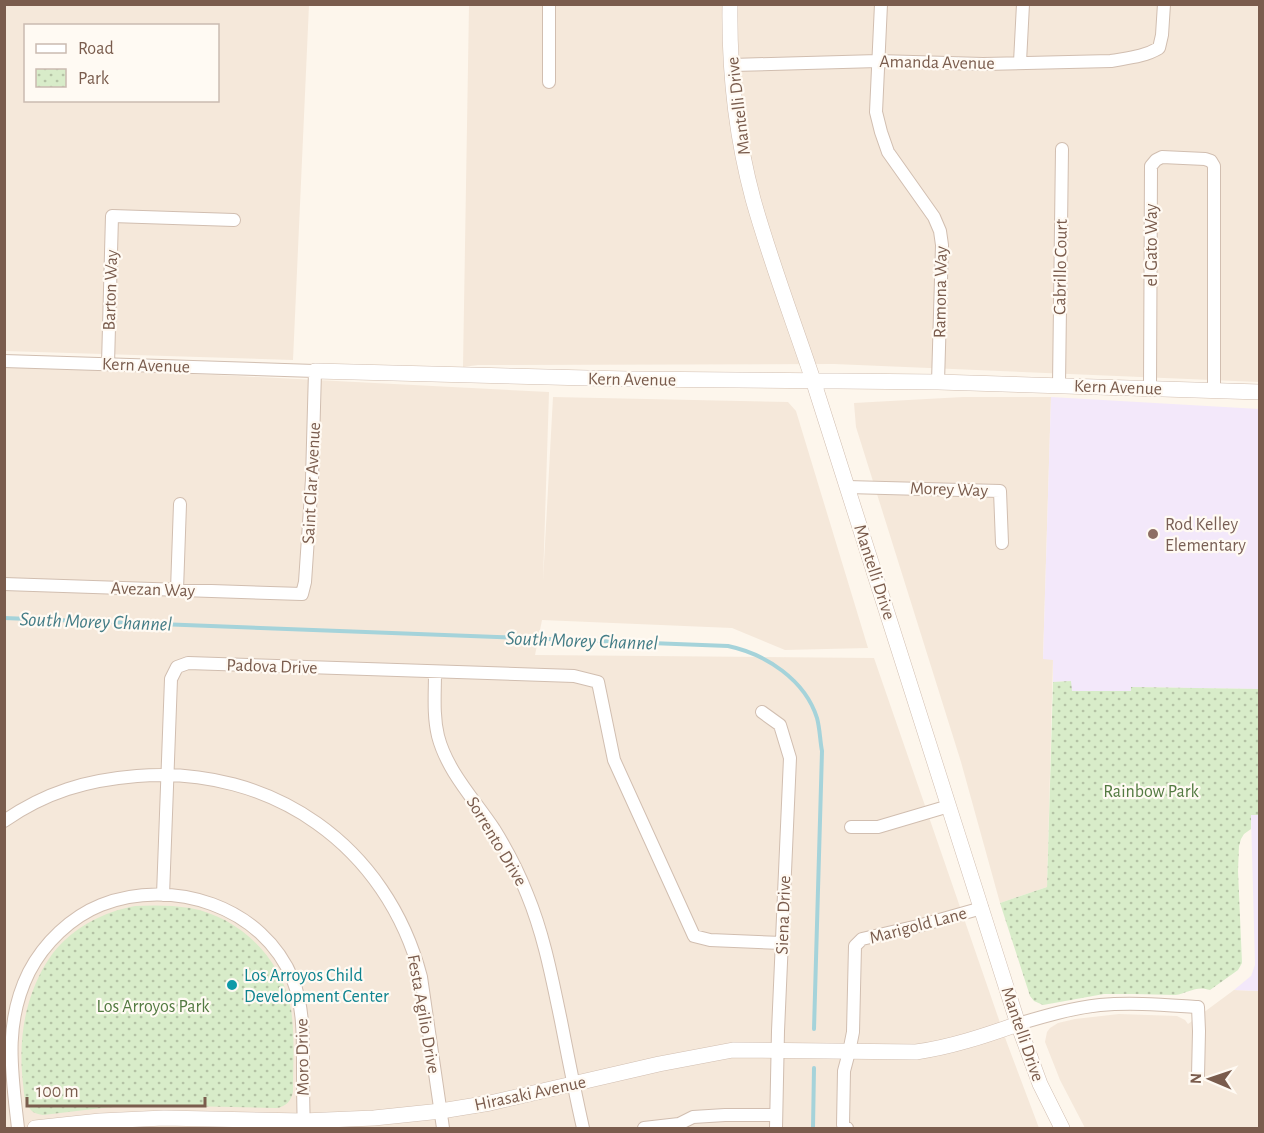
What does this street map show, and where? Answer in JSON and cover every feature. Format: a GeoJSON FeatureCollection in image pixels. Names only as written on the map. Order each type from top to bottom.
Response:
{"type":"FeatureCollection","features":[{"type":"Feature","properties":{"kind":"street"},"geometry":{"type":"LineString","coordinates":[[549,4],[549,82]]}},
{"type":"Feature","properties":{"kind":"street","name":"Mantelli Drive"},"geometry":{"type":"LineString","coordinates":[[730,4],[732,65],[740,134],[752,197],[813,380],[1018,1024],[1040,1084],[1062,1128]]}},
{"type":"Feature","properties":{"kind":"street","name":"Ramona Way"},"geometry":{"type":"LineString","coordinates":[[881,4],[876,112],[888,152],[934,217],[942,244],[938,382]]}},
{"type":"Feature","properties":{"kind":"street"},"geometry":{"type":"LineString","coordinates":[[1020,62],[1023,4]]}},
{"type":"Feature","properties":{"kind":"street","name":"Amanda Avenue"},"geometry":{"type":"LineString","coordinates":[[732,65],[878,61],[956,63],[1111,61],[1150,53],[1159,48],[1164,4]]}},
{"type":"Feature","properties":{"kind":"street","name":"Cabrillo Court"},"geometry":{"type":"LineString","coordinates":[[1059,385],[1062,149]]}},
{"type":"Feature","properties":{"kind":"street","name":"el Gato Way"},"geometry":{"type":"LineString","coordinates":[[1150,388],[1151,166],[1162,157],[1205,159],[1211,161],[1214,166],[1215,178],[1214,391]]}},
{"type":"Feature","properties":{"kind":"street","name":"Barton Way"},"geometry":{"type":"LineString","coordinates":[[108,364],[112,216],[234,220]]}},
{"type":"Feature","properties":{"kind":"street","name":"Kern Avenue"},"geometry":{"type":"LineString","coordinates":[[4,360],[617,379],[938,382],[1260,392]]}},
{"type":"Feature","properties":{"kind":"street","name":"Saint Clar Avenue"},"geometry":{"type":"LineString","coordinates":[[302,594],[305,582],[312,479],[315,371]]}},
{"type":"Feature","properties":{"kind":"street","name":"Morey Way"},"geometry":{"type":"LineString","coordinates":[[847,487],[1000,491],[1002,543]]}},
{"type":"Feature","properties":{"kind":"street"},"geometry":{"type":"LineString","coordinates":[[177,590],[180,504]]}},
{"type":"Feature","properties":{"kind":"street","name":"Avezan Way"},"geometry":{"type":"LineString","coordinates":[[4,584],[302,594]]}},
{"type":"Feature","properties":{"kind":"street","name":"Padova Drive"},"geometry":{"type":"LineString","coordinates":[[163,895],[171,679],[177,667],[188,663],[574,676],[598,682],[614,760],[694,936],[710,940],[782,943]]}},
{"type":"Feature","properties":{"kind":"street","name":"Sorrento Drive"},"geometry":{"type":"LineString","coordinates":[[435,672],[435,718],[444,754],[517,869],[538,922],[547,954],[583,1128]]}},
{"type":"Feature","properties":{"kind":"street","name":"Siena Drive"},"geometry":{"type":"LineString","coordinates":[[762,712],[780,724],[790,758],[776,1128]]}},
{"type":"Feature","properties":{"kind":"street","name":"Festa Agilio Drive"},"geometry":{"type":"LineString","coordinates":[[4,821],[46,796],[85,784],[118,777],[167,775],[211,779],[232,784],[276,800],[329,832],[371,874],[403,925],[421,977],[443,1128]]}},
{"type":"Feature","properties":{"kind":"street"},"geometry":{"type":"LineString","coordinates":[[851,827],[878,826],[949,806]]}},
{"type":"Feature","properties":{"kind":"street","name":"Moro Drive"},"geometry":{"type":"LineString","coordinates":[[18,1128],[11,1053],[13,1026],[20,996],[29,973],[41,953],[58,933],[79,916],[100,905],[131,897],[163,895],[194,898],[221,907],[238,916],[269,942],[283,961],[293,979],[302,1013],[304,1125]]}},
{"type":"Feature","properties":{"kind":"street","name":"Marigold Lane"},"geometry":{"type":"LineString","coordinates":[[847,1128],[843,1125],[844,1071],[853,1032],[855,946],[862,939],[982,908]]}},
{"type":"Feature","properties":{"kind":"street"},"geometry":{"type":"LineString","coordinates":[[1018,1024],[1076,1008],[1102,1005],[1198,1007],[1198,1076]]}},
{"type":"Feature","properties":{"kind":"street","name":"Hirasaki Avenue"},"geometry":{"type":"LineString","coordinates":[[35,1128],[100,1121],[304,1125],[441,1111],[490,1103],[659,1064],[733,1050],[916,1052],[935,1050],[1018,1024]]}},
{"type":"Feature","properties":{"kind":"street"},"geometry":{"type":"LineString","coordinates":[[644,1128],[679,1126],[693,1117],[776,1115]]}},
{"type":"Feature","properties":{"kind":"shaded area"},"geometry":{"type":"Polygon","coordinates":[[[5,5],[309,5],[293,360],[5,351],[5,5]]]}},
{"type":"Feature","properties":{"kind":"shaded area"},"geometry":{"type":"Polygon","coordinates":[[[469,5],[1259,5],[1259,382],[834,364],[478,365],[463,367],[469,5]]]}},
{"type":"Feature","properties":{"kind":"shaded area"},"geometry":{"type":"Polygon","coordinates":[[[4,366],[549,392],[543,581],[553,397],[788,402],[796,411],[868,648],[785,650],[732,628],[542,620],[535,655],[874,658],[1007,1043],[1039,1128],[5,1128],[4,366]]]}},
{"type":"Feature","properties":{"kind":"shaded area"},"geometry":{"type":"Polygon","coordinates":[[[963,397],[1051,397],[1043,659],[1053,659],[1047,887],[1000,903],[961,762],[856,427],[854,403],[963,397]]]}},
{"type":"Feature","properties":{"kind":"shaded area","name":"Rod Kelley Elementary"},"geometry":{"type":"Polygon","coordinates":[[[1051,397],[1259,409],[1259,689],[1132,687],[1131,691],[1071,691],[1071,681],[1053,682],[1053,660],[1043,659],[1051,397]]]}},
{"type":"Feature","properties":{"kind":"shaded area"},"geometry":{"type":"Polygon","coordinates":[[[1251,815],[1259,815],[1259,991],[1234,990],[1251,976],[1255,965],[1251,815]]]}},
{"type":"Feature","properties":{"kind":"shaded area"},"geometry":{"type":"Polygon","coordinates":[[[1234,990],[1259,991],[1259,1128],[1085,1128],[1060,1080],[1045,1042],[1050,1028],[1058,1023],[1075,1019],[1119,1014],[1177,1016],[1188,1024],[1234,990]]]}},
{"type":"Feature","properties":{"kind":"green space","name":"Rainbow Park"},"geometry":{"type":"Polygon","coordinates":[[[1071,681],[1072,691],[1131,691],[1131,687],[1259,689],[1259,815],[1251,815],[1251,829],[1244,834],[1239,846],[1242,963],[1238,970],[1210,990],[1197,989],[1175,995],[1104,994],[1043,1005],[1034,1001],[1030,996],[1000,903],[1047,887],[1053,682],[1071,681]]]}},
{"type":"Feature","properties":{"kind":"green space","name":"Los Arroyos Park"},"geometry":{"type":"Polygon","coordinates":[[[135,906],[176,906],[208,913],[242,931],[268,957],[286,991],[291,1009],[293,1092],[285,1105],[276,1108],[137,1105],[43,1115],[29,1108],[25,1098],[21,1053],[26,1012],[42,971],[53,953],[80,928],[112,912],[135,906]]]}},
{"type":"Feature","properties":{"kind":"waterway","name":"South Morey Channel"},"geometry":{"type":"LineString","coordinates":[[4,618],[728,646],[770,662],[794,681],[811,704],[819,726],[822,751],[814,1029]]}},
{"type":"Feature","properties":{"kind":"waterway","name":"South Morey Channel"},"geometry":{"type":"LineString","coordinates":[[813,1128],[814,1068]]}},
{"type":"Feature","properties":{"kind":"place","name":"Rod Kelley Elementary"},"geometry":{"type":"Point","coordinates":[1153,534]}},
{"type":"Feature","properties":{"kind":"place","name":"Los Arroyos Child Development Center"},"geometry":{"type":"Point","coordinates":[232,985]}}]}
